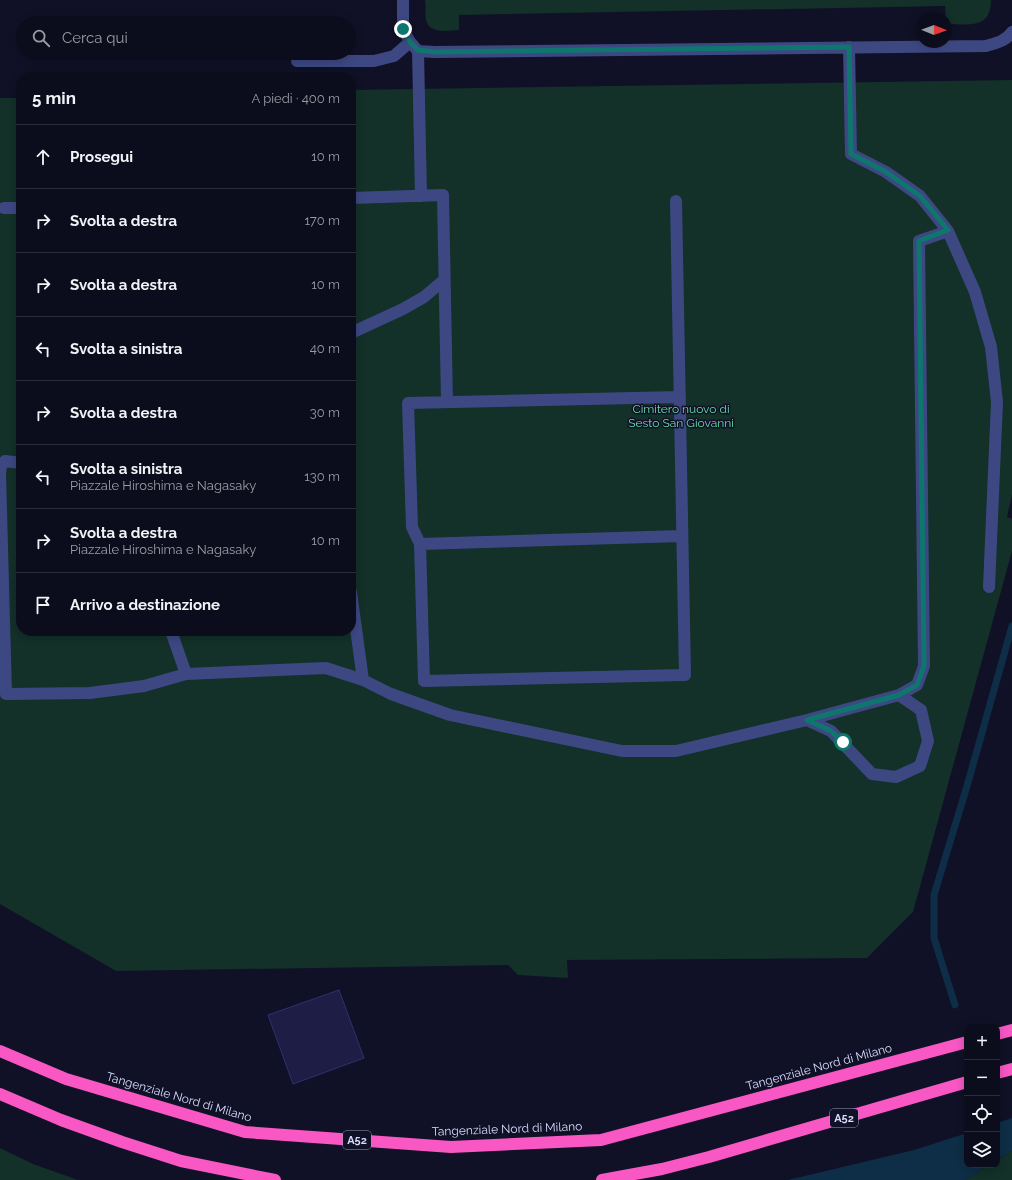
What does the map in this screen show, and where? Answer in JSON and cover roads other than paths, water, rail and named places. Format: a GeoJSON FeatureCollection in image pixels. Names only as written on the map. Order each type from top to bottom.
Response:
{"type":"FeatureCollection","features":[{"type":"Feature","properties":{"kind":"highway"},"geometry":{"type":"LineString","coordinates":[[1000,1033],[1012,1030]]}},
{"type":"Feature","properties":{"kind":"highway","name":"Tangenziale Nord di Milano"},"geometry":{"type":"LineString","coordinates":[[0,1051],[66,1079],[245,1132],[452,1147],[601,1140],[964,1043]]}},
{"type":"Feature","properties":{"kind":"highway"},"geometry":{"type":"LineString","coordinates":[[1000,1072],[1012,1069]]}},
{"type":"Feature","properties":{"kind":"highway","name":"A52"},"geometry":{"type":"LineString","coordinates":[[602,1180],[662,1169],[709,1157],[964,1083]]}},
{"type":"Feature","properties":{"kind":"highway"},"geometry":{"type":"LineString","coordinates":[[0,1094],[61,1120],[181,1161],[275,1180]]}},
{"type":"Feature","properties":{"kind":"street"},"geometry":{"type":"LineString","coordinates":[[403,0],[403,29],[414,46],[421,196]]}},
{"type":"Feature","properties":{"kind":"street"},"geometry":{"type":"LineString","coordinates":[[298,61],[374,61],[394,56],[414,46],[435,52],[986,46],[1009,37],[1012,32]]}},
{"type":"Feature","properties":{"kind":"street"},"geometry":{"type":"LineString","coordinates":[[849,47],[851,154],[886,172],[920,196],[948,230],[975,292],[991,347],[997,402],[989,587]]}},
{"type":"Feature","properties":{"kind":"street"},"geometry":{"type":"LineString","coordinates":[[356,198],[442,195],[447,402]]}},
{"type":"Feature","properties":{"kind":"street"},"geometry":{"type":"LineString","coordinates":[[676,201],[680,397],[684,676],[424,681],[420,544],[412,527],[408,402],[680,397]]}},
{"type":"Feature","properties":{"kind":"street"},"geometry":{"type":"LineString","coordinates":[[4,208],[16,208]]}},
{"type":"Feature","properties":{"kind":"street"},"geometry":{"type":"LineString","coordinates":[[16,462],[5,461],[1,466],[0,473],[6,694],[90,693],[144,686],[186,674],[326,668],[363,680],[391,694],[450,715],[622,751],[676,751],[807,720],[899,695],[917,685],[924,666],[919,241],[948,230]]}},
{"type":"Feature","properties":{"kind":"street"},"geometry":{"type":"LineString","coordinates":[[356,331],[403,309],[424,297],[444,280]]}},
{"type":"Feature","properties":{"kind":"street"},"geometry":{"type":"LineString","coordinates":[[420,544],[682,536]]}},
{"type":"Feature","properties":{"kind":"street"},"geometry":{"type":"LineString","coordinates":[[356,629],[363,680]]}},
{"type":"Feature","properties":{"kind":"street"},"geometry":{"type":"LineString","coordinates":[[174,636],[186,674]]}},
{"type":"Feature","properties":{"kind":"street"},"geometry":{"type":"LineString","coordinates":[[807,720],[831,731],[872,774],[896,777],[920,766],[928,741],[921,710],[899,695]]}},
{"type":"Feature","properties":{"kind":"water"},"geometry":{"type":"Polygon","coordinates":[[[1012,1118],[1012,1151],[1000,1158],[1000,1132],[1000,1122],[1012,1118]]]}},
{"type":"Feature","properties":{"kind":"water"},"geometry":{"type":"Polygon","coordinates":[[[964,1134],[964,1168],[984,1168],[965,1180],[788,1180],[914,1150],[964,1134]]]}},
{"type":"Feature","properties":{"kind":"waterway"},"geometry":{"type":"LineString","coordinates":[[955,1005],[934,938],[934,895],[967,786],[1012,626]]}},
{"type":"Feature","properties":{"kind":"park label","name":"Cimitero nuovo di Sesto San Giovanni"},"geometry":{"type":"Point","coordinates":[681,416]}}]}
